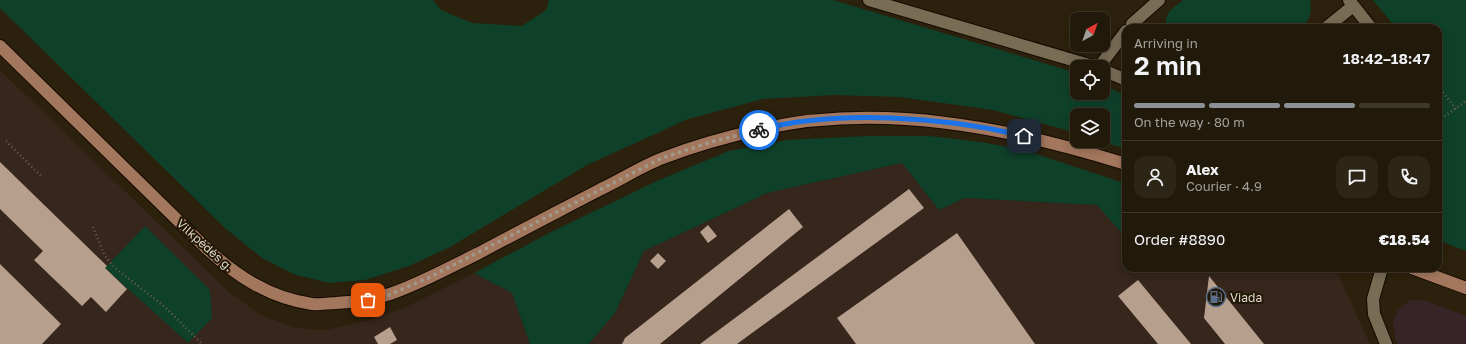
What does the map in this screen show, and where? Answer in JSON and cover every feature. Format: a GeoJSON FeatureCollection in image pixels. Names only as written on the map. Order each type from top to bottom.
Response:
{"type":"FeatureCollection","features":[{"type":"Feature","properties":{"kind":"main road","name":"Vilkpėdės g."},"geometry":{"type":"LineString","coordinates":[[0,46],[199,242],[226,266],[264,290],[297,301],[314,304],[358,302],[389,295],[459,263],[662,158],[711,142],[763,129],[811,121],[857,118],[963,125],[1012,133],[1122,163]]}},
{"type":"Feature","properties":{"kind":"main road"},"geometry":{"type":"LineString","coordinates":[[1423,272],[1466,288]]}},
{"type":"Feature","properties":{"kind":"street"},"geometry":{"type":"LineString","coordinates":[[870,0],[1071,60]]}},
{"type":"Feature","properties":{"kind":"street"},"geometry":{"type":"LineString","coordinates":[[1134,24],[1159,0]]}},
{"type":"Feature","properties":{"kind":"street"},"geometry":{"type":"LineString","coordinates":[[1330,24],[1351,3],[1368,24]]}},
{"type":"Feature","properties":{"kind":"street"},"geometry":{"type":"LineString","coordinates":[[1105,60],[1122,38]]}},
{"type":"Feature","properties":{"kind":"street"},"geometry":{"type":"LineString","coordinates":[[1110,73],[1122,78]]}},
{"type":"Feature","properties":{"kind":"street"},"geometry":{"type":"LineString","coordinates":[[1381,272],[1373,299],[1374,314],[1386,344]]}},
{"type":"Feature","properties":{"kind":"path"},"geometry":{"type":"LineString","coordinates":[[1442,91],[1456,109]]}},
{"type":"Feature","properties":{"kind":"path"},"geometry":{"type":"LineString","coordinates":[[1442,118],[1466,101]]}},
{"type":"Feature","properties":{"kind":"path"},"geometry":{"type":"LineString","coordinates":[[6,141],[42,177]]}},
{"type":"Feature","properties":{"kind":"path"},"geometry":{"type":"LineString","coordinates":[[93,227],[105,256],[114,267],[164,307],[202,344]]}},
{"type":"Feature","properties":{"kind":"shaded area"},"geometry":{"type":"Polygon","coordinates":[[[0,70],[229,292],[261,315],[296,328],[326,330],[369,320],[404,308],[474,273],[512,293],[530,344],[0,344],[0,70]]]}},
{"type":"Feature","properties":{"kind":"shaded area"},"geometry":{"type":"Polygon","coordinates":[[[902,163],[939,210],[965,198],[1098,205],[1122,233],[1122,272],[1335,272],[1340,278],[1370,344],[589,344],[615,313],[644,251],[767,193],[902,163]]]}},
{"type":"Feature","properties":{"kind":"shaded area"},"geometry":{"type":"Polygon","coordinates":[[[1411,300],[1424,300],[1466,316],[1466,344],[1398,344],[1395,337],[1393,323],[1397,312],[1402,306],[1411,300]]]}},
{"type":"Feature","properties":{"kind":"green space"},"geometry":{"type":"Polygon","coordinates":[[[0,0],[433,0],[441,10],[472,23],[522,26],[546,10],[549,0],[833,0],[1070,71],[1070,100],[1110,100],[1110,88],[1122,94],[1122,148],[1110,144],[1110,108],[1070,108],[1070,131],[993,110],[899,97],[834,95],[763,99],[688,119],[587,165],[450,247],[409,266],[365,280],[329,283],[293,274],[262,258],[225,228],[0,8],[0,0]]]}},
{"type":"Feature","properties":{"kind":"green space"},"geometry":{"type":"Polygon","coordinates":[[[1183,0],[1310,0],[1311,8],[1310,16],[1305,24],[1166,24],[1168,14],[1183,0]]]}},
{"type":"Feature","properties":{"kind":"green space"},"geometry":{"type":"Polygon","coordinates":[[[1373,0],[1466,0],[1466,251],[1442,242],[1442,24],[1393,24],[1373,0]]]}},
{"type":"Feature","properties":{"kind":"green space"},"geometry":{"type":"Polygon","coordinates":[[[868,136],[929,136],[981,142],[1024,150],[1122,183],[1122,233],[1097,205],[965,198],[939,210],[902,163],[767,193],[644,251],[615,313],[589,344],[530,344],[512,293],[474,273],[551,232],[659,180],[729,151],[787,140],[868,136]]]}},
{"type":"Feature","properties":{"kind":"green space"},"geometry":{"type":"Polygon","coordinates":[[[145,226],[210,290],[212,318],[188,343],[105,268],[145,226]]]}},
{"type":"Feature","properties":{"kind":"building"},"geometry":{"type":"Polygon","coordinates":[[[0,162],[107,266],[105,268],[127,289],[106,312],[91,297],[82,306],[34,260],[43,251],[0,209],[0,162]]]}},
{"type":"Feature","properties":{"kind":"building"},"geometry":{"type":"Polygon","coordinates":[[[909,189],[924,208],[737,344],[700,344],[909,189]]]}},
{"type":"Feature","properties":{"kind":"building"},"geometry":{"type":"Polygon","coordinates":[[[789,209],[803,227],[660,344],[622,344],[625,338],[789,209]]]}},
{"type":"Feature","properties":{"kind":"building"},"geometry":{"type":"Polygon","coordinates":[[[708,225],[717,236],[708,243],[700,232],[708,225]]]}},
{"type":"Feature","properties":{"kind":"building"},"geometry":{"type":"Polygon","coordinates":[[[957,233],[1035,344],[856,344],[837,318],[957,233]]]}},
{"type":"Feature","properties":{"kind":"building"},"geometry":{"type":"Polygon","coordinates":[[[658,253],[666,261],[658,269],[650,261],[658,253]]]}},
{"type":"Feature","properties":{"kind":"building"},"geometry":{"type":"Polygon","coordinates":[[[0,264],[61,324],[42,344],[0,344],[0,264]]]}},
{"type":"Feature","properties":{"kind":"building","name":"Viada"},"geometry":{"type":"Polygon","coordinates":[[[1209,276],[1264,344],[1225,344],[1204,318],[1209,276]]]}},
{"type":"Feature","properties":{"kind":"building"},"geometry":{"type":"Polygon","coordinates":[[[1138,280],[1191,344],[1158,344],[1118,296],[1138,280]]]}},
{"type":"Feature","properties":{"kind":"building"},"geometry":{"type":"Polygon","coordinates":[[[390,327],[397,340],[390,344],[378,344],[374,337],[390,327]]]}},
{"type":"Feature","properties":{"kind":"way so far"},"geometry":{"type":"LineString","coordinates":[[368,300],[389,295],[420,282],[662,158],[711,142],[759,130]]}},
{"type":"Feature","properties":{"kind":"place","name":"Viada"},"geometry":{"type":"Point","coordinates":[1216,297]}},
{"type":"Feature","properties":{"kind":"route"},"geometry":{"type":"LineString","coordinates":[[759,130],[811,121],[857,118],[911,120],[963,125],[1024,136]]}}]}
